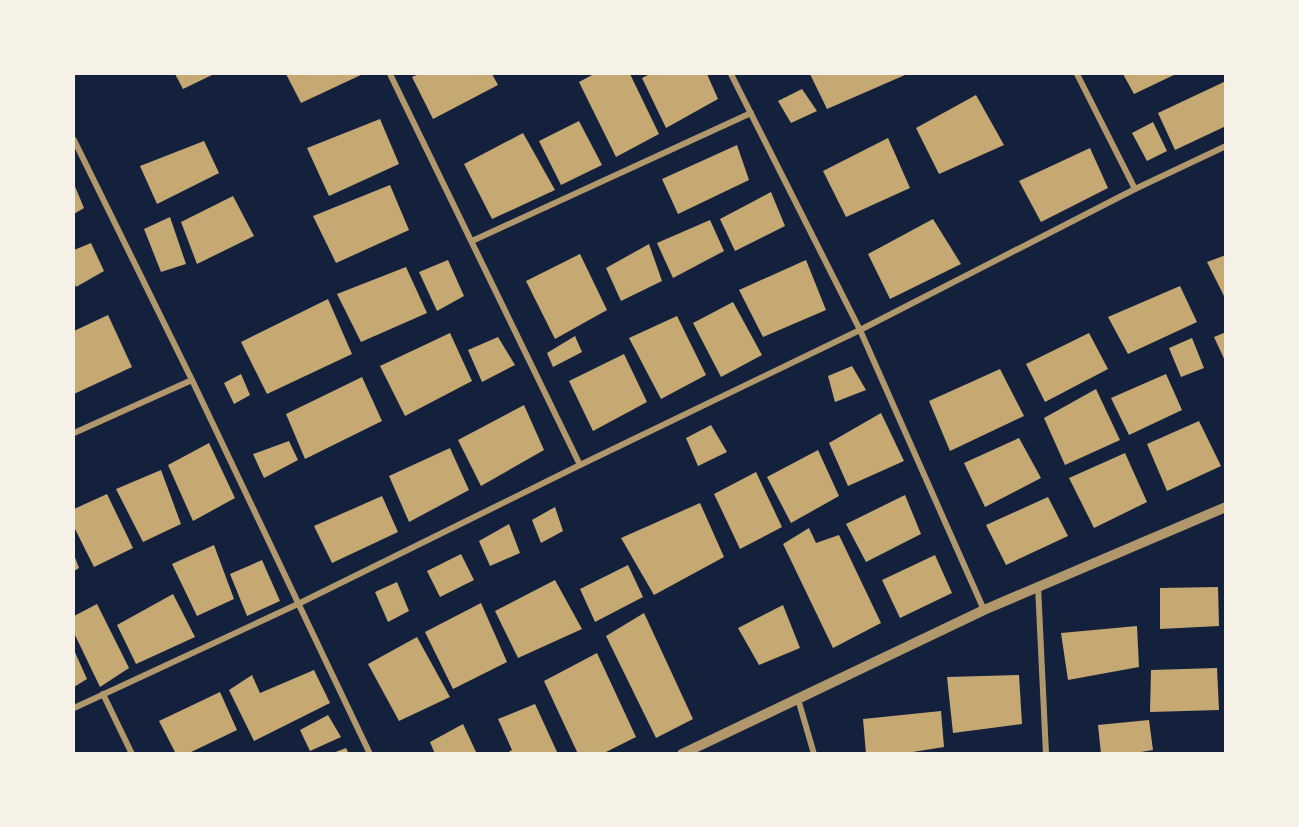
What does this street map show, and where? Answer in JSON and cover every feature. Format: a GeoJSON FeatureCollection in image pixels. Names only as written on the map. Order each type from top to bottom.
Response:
{"type":"FeatureCollection","features":[{"type":"Feature","properties":{"kind":"street"},"geometry":{"type":"LineString","coordinates":[[390,74],[580,465]]}},
{"type":"Feature","properties":{"kind":"street"},"geometry":{"type":"LineString","coordinates":[[732,74],[860,330],[984,610]]}},
{"type":"Feature","properties":{"kind":"street"},"geometry":{"type":"LineString","coordinates":[[1077,74],[1135,189]]}},
{"type":"Feature","properties":{"kind":"street"},"geometry":{"type":"LineString","coordinates":[[472,241],[751,113]]}},
{"type":"Feature","properties":{"kind":"street"},"geometry":{"type":"LineString","coordinates":[[74,140],[300,603],[370,753]]}},
{"type":"Feature","properties":{"kind":"street"},"geometry":{"type":"LineString","coordinates":[[74,708],[300,603],[860,330],[1135,189],[1226,146]]}},
{"type":"Feature","properties":{"kind":"street"},"geometry":{"type":"LineString","coordinates":[[74,433],[192,380]]}},
{"type":"Feature","properties":{"kind":"street"},"geometry":{"type":"LineString","coordinates":[[682,753],[1038,586],[1225,507],[1226,518]]}},
{"type":"Feature","properties":{"kind":"street"},"geometry":{"type":"LineString","coordinates":[[1038,586],[1046,753]]}},
{"type":"Feature","properties":{"kind":"street"},"geometry":{"type":"LineString","coordinates":[[103,694],[132,753]]}},
{"type":"Feature","properties":{"kind":"street"},"geometry":{"type":"LineString","coordinates":[[798,699],[814,753]]}},
{"type":"Feature","properties":{"kind":"building"},"geometry":{"type":"Polygon","coordinates":[[[175,74],[214,74],[183,89],[175,74]]]}},
{"type":"Feature","properties":{"kind":"building"},"geometry":{"type":"Polygon","coordinates":[[[286,74],[363,74],[301,103],[286,74]]]}},
{"type":"Feature","properties":{"kind":"building"},"geometry":{"type":"Polygon","coordinates":[[[419,74],[492,74],[498,85],[433,119],[412,77],[419,74]]]}},
{"type":"Feature","properties":{"kind":"building"},"geometry":{"type":"Polygon","coordinates":[[[594,74],[630,74],[659,134],[616,157],[579,82],[594,74]]]}},
{"type":"Feature","properties":{"kind":"building"},"geometry":{"type":"Polygon","coordinates":[[[650,74],[707,74],[718,99],[666,128],[642,78],[650,74]]]}},
{"type":"Feature","properties":{"kind":"building"},"geometry":{"type":"Polygon","coordinates":[[[810,74],[904,74],[905,75],[827,109],[810,74]]]}},
{"type":"Feature","properties":{"kind":"building"},"geometry":{"type":"Polygon","coordinates":[[[1123,74],[1176,74],[1134,94],[1123,74]]]}},
{"type":"Feature","properties":{"kind":"building"},"geometry":{"type":"Polygon","coordinates":[[[1226,81],[1226,126],[1175,150],[1158,113],[1226,81]]]}},
{"type":"Feature","properties":{"kind":"building"},"geometry":{"type":"Polygon","coordinates":[[[802,89],[817,111],[791,123],[778,101],[802,89]]]}},
{"type":"Feature","properties":{"kind":"building"},"geometry":{"type":"Polygon","coordinates":[[[976,95],[1004,145],[939,174],[916,128],[976,95]]]}},
{"type":"Feature","properties":{"kind":"building"},"geometry":{"type":"Polygon","coordinates":[[[380,119],[399,164],[329,196],[307,148],[380,119]]]}},
{"type":"Feature","properties":{"kind":"building"},"geometry":{"type":"Polygon","coordinates":[[[579,121],[602,165],[561,185],[539,141],[579,121]]]}},
{"type":"Feature","properties":{"kind":"building"},"geometry":{"type":"Polygon","coordinates":[[[1153,122],[1167,151],[1147,161],[1132,133],[1153,122]]]}},
{"type":"Feature","properties":{"kind":"building"},"geometry":{"type":"Polygon","coordinates":[[[523,133],[555,190],[492,219],[464,164],[523,133]]]}},
{"type":"Feature","properties":{"kind":"building"},"geometry":{"type":"Polygon","coordinates":[[[888,138],[910,188],[846,217],[823,171],[888,138]]]}},
{"type":"Feature","properties":{"kind":"building"},"geometry":{"type":"Polygon","coordinates":[[[204,141],[219,173],[157,204],[140,166],[204,141]]]}},
{"type":"Feature","properties":{"kind":"building"},"geometry":{"type":"Polygon","coordinates":[[[737,145],[749,180],[678,214],[662,179],[737,145]]]}},
{"type":"Feature","properties":{"kind":"building"},"geometry":{"type":"Polygon","coordinates":[[[1090,148],[1108,188],[1041,222],[1019,181],[1090,148]]]}},
{"type":"Feature","properties":{"kind":"building"},"geometry":{"type":"Polygon","coordinates":[[[74,184],[84,208],[74,214],[74,184]]]}},
{"type":"Feature","properties":{"kind":"building"},"geometry":{"type":"Polygon","coordinates":[[[390,185],[409,230],[336,263],[313,216],[390,185]]]}},
{"type":"Feature","properties":{"kind":"building"},"geometry":{"type":"Polygon","coordinates":[[[771,192],[785,226],[735,251],[720,219],[771,192]]]}},
{"type":"Feature","properties":{"kind":"building"},"geometry":{"type":"Polygon","coordinates":[[[233,196],[254,236],[197,264],[181,222],[233,196]]]}},
{"type":"Feature","properties":{"kind":"building"},"geometry":{"type":"Polygon","coordinates":[[[170,217],[186,264],[161,272],[144,229],[170,217]]]}},
{"type":"Feature","properties":{"kind":"building"},"geometry":{"type":"Polygon","coordinates":[[[933,219],[961,264],[890,299],[868,254],[933,219]]]}},
{"type":"Feature","properties":{"kind":"building"},"geometry":{"type":"Polygon","coordinates":[[[710,220],[724,251],[673,278],[657,243],[710,220]]]}},
{"type":"Feature","properties":{"kind":"building"},"geometry":{"type":"Polygon","coordinates":[[[91,243],[104,271],[76,287],[74,250],[91,243]]]}},
{"type":"Feature","properties":{"kind":"building"},"geometry":{"type":"Polygon","coordinates":[[[649,244],[662,281],[621,301],[606,268],[649,244]]]}},
{"type":"Feature","properties":{"kind":"building"},"geometry":{"type":"Polygon","coordinates":[[[580,254],[607,310],[555,339],[526,281],[580,254]]]}},
{"type":"Feature","properties":{"kind":"building"},"geometry":{"type":"Polygon","coordinates":[[[1226,255],[1226,300],[1207,262],[1226,255]]]}},
{"type":"Feature","properties":{"kind":"building"},"geometry":{"type":"Polygon","coordinates":[[[448,260],[464,296],[437,311],[419,272],[448,260]]]}},
{"type":"Feature","properties":{"kind":"building"},"geometry":{"type":"Polygon","coordinates":[[[806,260],[826,310],[763,337],[739,290],[806,260]]]}},
{"type":"Feature","properties":{"kind":"building"},"geometry":{"type":"Polygon","coordinates":[[[406,267],[427,313],[361,342],[337,294],[406,267]]]}},
{"type":"Feature","properties":{"kind":"building"},"geometry":{"type":"Polygon","coordinates":[[[1180,286],[1197,322],[1128,354],[1108,317],[1180,286]]]}},
{"type":"Feature","properties":{"kind":"building"},"geometry":{"type":"Polygon","coordinates":[[[328,299],[352,354],[267,394],[241,342],[328,299]]]}},
{"type":"Feature","properties":{"kind":"building"},"geometry":{"type":"Polygon","coordinates":[[[733,302],[762,355],[721,377],[693,323],[733,302]]]}},
{"type":"Feature","properties":{"kind":"building"},"geometry":{"type":"Polygon","coordinates":[[[108,315],[132,367],[74,394],[74,331],[108,315]]]}},
{"type":"Feature","properties":{"kind":"building"},"geometry":{"type":"Polygon","coordinates":[[[677,316],[706,375],[661,399],[629,338],[677,316]]]}},
{"type":"Feature","properties":{"kind":"building"},"geometry":{"type":"Polygon","coordinates":[[[1226,332],[1226,363],[1214,337],[1226,332]]]}},
{"type":"Feature","properties":{"kind":"building"},"geometry":{"type":"Polygon","coordinates":[[[450,333],[472,381],[405,416],[380,366],[450,333]]]}},
{"type":"Feature","properties":{"kind":"building"},"geometry":{"type":"Polygon","coordinates":[[[1089,333],[1108,369],[1045,402],[1026,364],[1089,333]]]}},
{"type":"Feature","properties":{"kind":"building"},"geometry":{"type":"Polygon","coordinates":[[[575,336],[582,352],[553,367],[547,353],[575,336]]]}},
{"type":"Feature","properties":{"kind":"building"},"geometry":{"type":"Polygon","coordinates":[[[498,337],[515,365],[482,382],[468,350],[498,337]]]}},
{"type":"Feature","properties":{"kind":"building"},"geometry":{"type":"Polygon","coordinates":[[[1192,338],[1204,368],[1181,377],[1169,348],[1192,338]]]}},
{"type":"Feature","properties":{"kind":"building"},"geometry":{"type":"Polygon","coordinates":[[[624,354],[647,402],[593,431],[569,381],[624,354]]]}},
{"type":"Feature","properties":{"kind":"building"},"geometry":{"type":"Polygon","coordinates":[[[852,366],[866,390],[835,402],[828,376],[852,366]]]}},
{"type":"Feature","properties":{"kind":"building"},"geometry":{"type":"Polygon","coordinates":[[[1000,369],[1024,416],[950,451],[929,401],[1000,369]]]}},
{"type":"Feature","properties":{"kind":"building"},"geometry":{"type":"Polygon","coordinates":[[[241,374],[250,395],[234,404],[224,383],[241,374]]]}},
{"type":"Feature","properties":{"kind":"building"},"geometry":{"type":"Polygon","coordinates":[[[1166,374],[1182,410],[1129,435],[1111,398],[1166,374]]]}},
{"type":"Feature","properties":{"kind":"building"},"geometry":{"type":"Polygon","coordinates":[[[362,377],[382,421],[305,459],[286,414],[362,377]]]}},
{"type":"Feature","properties":{"kind":"building"},"geometry":{"type":"Polygon","coordinates":[[[1096,389],[1120,440],[1065,465],[1044,418],[1096,389]]]}},
{"type":"Feature","properties":{"kind":"building"},"geometry":{"type":"Polygon","coordinates":[[[524,405],[544,450],[481,486],[458,440],[524,405]]]}},
{"type":"Feature","properties":{"kind":"building"},"geometry":{"type":"Polygon","coordinates":[[[881,413],[904,461],[848,486],[829,443],[881,413]]]}},
{"type":"Feature","properties":{"kind":"building"},"geometry":{"type":"Polygon","coordinates":[[[1199,421],[1221,466],[1167,491],[1147,444],[1199,421]]]}},
{"type":"Feature","properties":{"kind":"building"},"geometry":{"type":"Polygon","coordinates":[[[711,425],[727,452],[698,466],[686,438],[711,425]]]}},
{"type":"Feature","properties":{"kind":"building"},"geometry":{"type":"Polygon","coordinates":[[[1019,438],[1041,478],[985,507],[964,463],[1019,438]]]}},
{"type":"Feature","properties":{"kind":"building"},"geometry":{"type":"Polygon","coordinates":[[[289,441],[298,460],[264,478],[253,454],[289,441]]]}},
{"type":"Feature","properties":{"kind":"building"},"geometry":{"type":"Polygon","coordinates":[[[209,443],[235,498],[193,521],[168,465],[209,443]]]}},
{"type":"Feature","properties":{"kind":"building"},"geometry":{"type":"Polygon","coordinates":[[[450,448],[469,490],[409,522],[389,476],[450,448]]]}},
{"type":"Feature","properties":{"kind":"building"},"geometry":{"type":"Polygon","coordinates":[[[818,450],[839,496],[791,523],[767,477],[818,450]]]}},
{"type":"Feature","properties":{"kind":"building"},"geometry":{"type":"Polygon","coordinates":[[[1125,453],[1147,502],[1094,528],[1069,478],[1125,453]]]}},
{"type":"Feature","properties":{"kind":"building"},"geometry":{"type":"Polygon","coordinates":[[[161,470],[181,524],[143,542],[116,489],[161,470]]]}},
{"type":"Feature","properties":{"kind":"building"},"geometry":{"type":"Polygon","coordinates":[[[756,472],[782,527],[740,549],[714,494],[756,472]]]}},
{"type":"Feature","properties":{"kind":"building"},"geometry":{"type":"Polygon","coordinates":[[[107,494],[133,548],[94,567],[74,527],[74,509],[107,494]]]}},
{"type":"Feature","properties":{"kind":"building"},"geometry":{"type":"Polygon","coordinates":[[[905,495],[921,534],[866,562],[846,524],[905,495]]]}},
{"type":"Feature","properties":{"kind":"building"},"geometry":{"type":"Polygon","coordinates":[[[382,496],[398,532],[332,563],[314,526],[382,496]]]}},
{"type":"Feature","properties":{"kind":"building"},"geometry":{"type":"Polygon","coordinates":[[[1048,497],[1068,536],[1006,565],[986,525],[1048,497]]]}},
{"type":"Feature","properties":{"kind":"building"},"geometry":{"type":"Polygon","coordinates":[[[700,503],[724,557],[654,595],[621,538],[700,503]]]}},
{"type":"Feature","properties":{"kind":"building"},"geometry":{"type":"Polygon","coordinates":[[[555,507],[563,531],[541,543],[532,520],[555,507]]]}},
{"type":"Feature","properties":{"kind":"building"},"geometry":{"type":"Polygon","coordinates":[[[509,524],[520,553],[490,566],[479,541],[509,524]]]}},
{"type":"Feature","properties":{"kind":"building"},"geometry":{"type":"Polygon","coordinates":[[[809,528],[816,543],[839,535],[881,623],[833,648],[783,544],[809,528]]]}},
{"type":"Feature","properties":{"kind":"building"},"geometry":{"type":"Polygon","coordinates":[[[214,545],[234,599],[197,616],[172,564],[214,545]]]}},
{"type":"Feature","properties":{"kind":"building"},"geometry":{"type":"Polygon","coordinates":[[[461,554],[474,580],[440,597],[427,571],[461,554]]]}},
{"type":"Feature","properties":{"kind":"building"},"geometry":{"type":"Polygon","coordinates":[[[74,555],[79,568],[74,571],[74,555]]]}},
{"type":"Feature","properties":{"kind":"building"},"geometry":{"type":"Polygon","coordinates":[[[935,555],[952,593],[900,618],[882,580],[935,555]]]}},
{"type":"Feature","properties":{"kind":"building"},"geometry":{"type":"Polygon","coordinates":[[[262,560],[280,601],[247,616],[230,574],[262,560]]]}},
{"type":"Feature","properties":{"kind":"building"},"geometry":{"type":"Polygon","coordinates":[[[628,565],[643,597],[595,622],[580,589],[628,565]]]}},
{"type":"Feature","properties":{"kind":"building"},"geometry":{"type":"Polygon","coordinates":[[[555,580],[582,629],[518,658],[495,611],[555,580]]]}},
{"type":"Feature","properties":{"kind":"building"},"geometry":{"type":"Polygon","coordinates":[[[397,582],[409,611],[388,622],[375,592],[397,582]]]}},
{"type":"Feature","properties":{"kind":"building"},"geometry":{"type":"Polygon","coordinates":[[[1218,587],[1219,626],[1160,629],[1160,588],[1218,587]]]}},
{"type":"Feature","properties":{"kind":"building"},"geometry":{"type":"Polygon","coordinates":[[[173,594],[195,637],[136,664],[117,625],[173,594]]]}},
{"type":"Feature","properties":{"kind":"building"},"geometry":{"type":"Polygon","coordinates":[[[481,603],[507,662],[453,689],[425,632],[481,603]]]}},
{"type":"Feature","properties":{"kind":"building"},"geometry":{"type":"Polygon","coordinates":[[[97,604],[129,668],[100,687],[74,633],[74,616],[97,604]]]}},
{"type":"Feature","properties":{"kind":"building"},"geometry":{"type":"Polygon","coordinates":[[[783,605],[800,648],[759,665],[738,628],[783,605]]]}},
{"type":"Feature","properties":{"kind":"building"},"geometry":{"type":"Polygon","coordinates":[[[644,613],[693,719],[656,738],[606,636],[644,613]]]}},
{"type":"Feature","properties":{"kind":"building"},"geometry":{"type":"Polygon","coordinates":[[[1137,626],[1139,667],[1068,680],[1061,633],[1137,626]]]}},
{"type":"Feature","properties":{"kind":"building"},"geometry":{"type":"Polygon","coordinates":[[[417,637],[450,697],[399,721],[368,664],[417,637]]]}},
{"type":"Feature","properties":{"kind":"building"},"geometry":{"type":"Polygon","coordinates":[[[74,650],[87,679],[74,687],[74,650]]]}},
{"type":"Feature","properties":{"kind":"building"},"geometry":{"type":"Polygon","coordinates":[[[597,653],[636,737],[602,754],[578,754],[544,681],[597,653]]]}},
{"type":"Feature","properties":{"kind":"building"},"geometry":{"type":"Polygon","coordinates":[[[1217,668],[1219,710],[1150,712],[1151,670],[1217,668]]]}},
{"type":"Feature","properties":{"kind":"building"},"geometry":{"type":"Polygon","coordinates":[[[314,670],[330,703],[254,741],[229,690],[252,675],[260,693],[314,670]]]}},
{"type":"Feature","properties":{"kind":"building"},"geometry":{"type":"Polygon","coordinates":[[[1019,675],[1022,724],[953,733],[947,677],[1019,675]]]}},
{"type":"Feature","properties":{"kind":"building"},"geometry":{"type":"Polygon","coordinates":[[[220,692],[237,730],[187,754],[176,754],[159,721],[220,692]]]}},
{"type":"Feature","properties":{"kind":"building"},"geometry":{"type":"Polygon","coordinates":[[[535,704],[558,754],[505,754],[512,750],[498,719],[535,704]]]}},
{"type":"Feature","properties":{"kind":"building"},"geometry":{"type":"Polygon","coordinates":[[[941,711],[944,747],[900,754],[866,754],[863,719],[941,711]]]}},
{"type":"Feature","properties":{"kind":"building"},"geometry":{"type":"Polygon","coordinates":[[[328,715],[341,737],[310,751],[300,730],[328,715]]]}},
{"type":"Feature","properties":{"kind":"building"},"geometry":{"type":"Polygon","coordinates":[[[1149,720],[1153,750],[1129,754],[1101,754],[1098,725],[1149,720]]]}},
{"type":"Feature","properties":{"kind":"building"},"geometry":{"type":"Polygon","coordinates":[[[463,724],[477,754],[435,754],[430,742],[463,724]]]}},
{"type":"Feature","properties":{"kind":"building"},"geometry":{"type":"Polygon","coordinates":[[[346,748],[349,754],[333,754],[333,753],[346,748]]]}}]}
